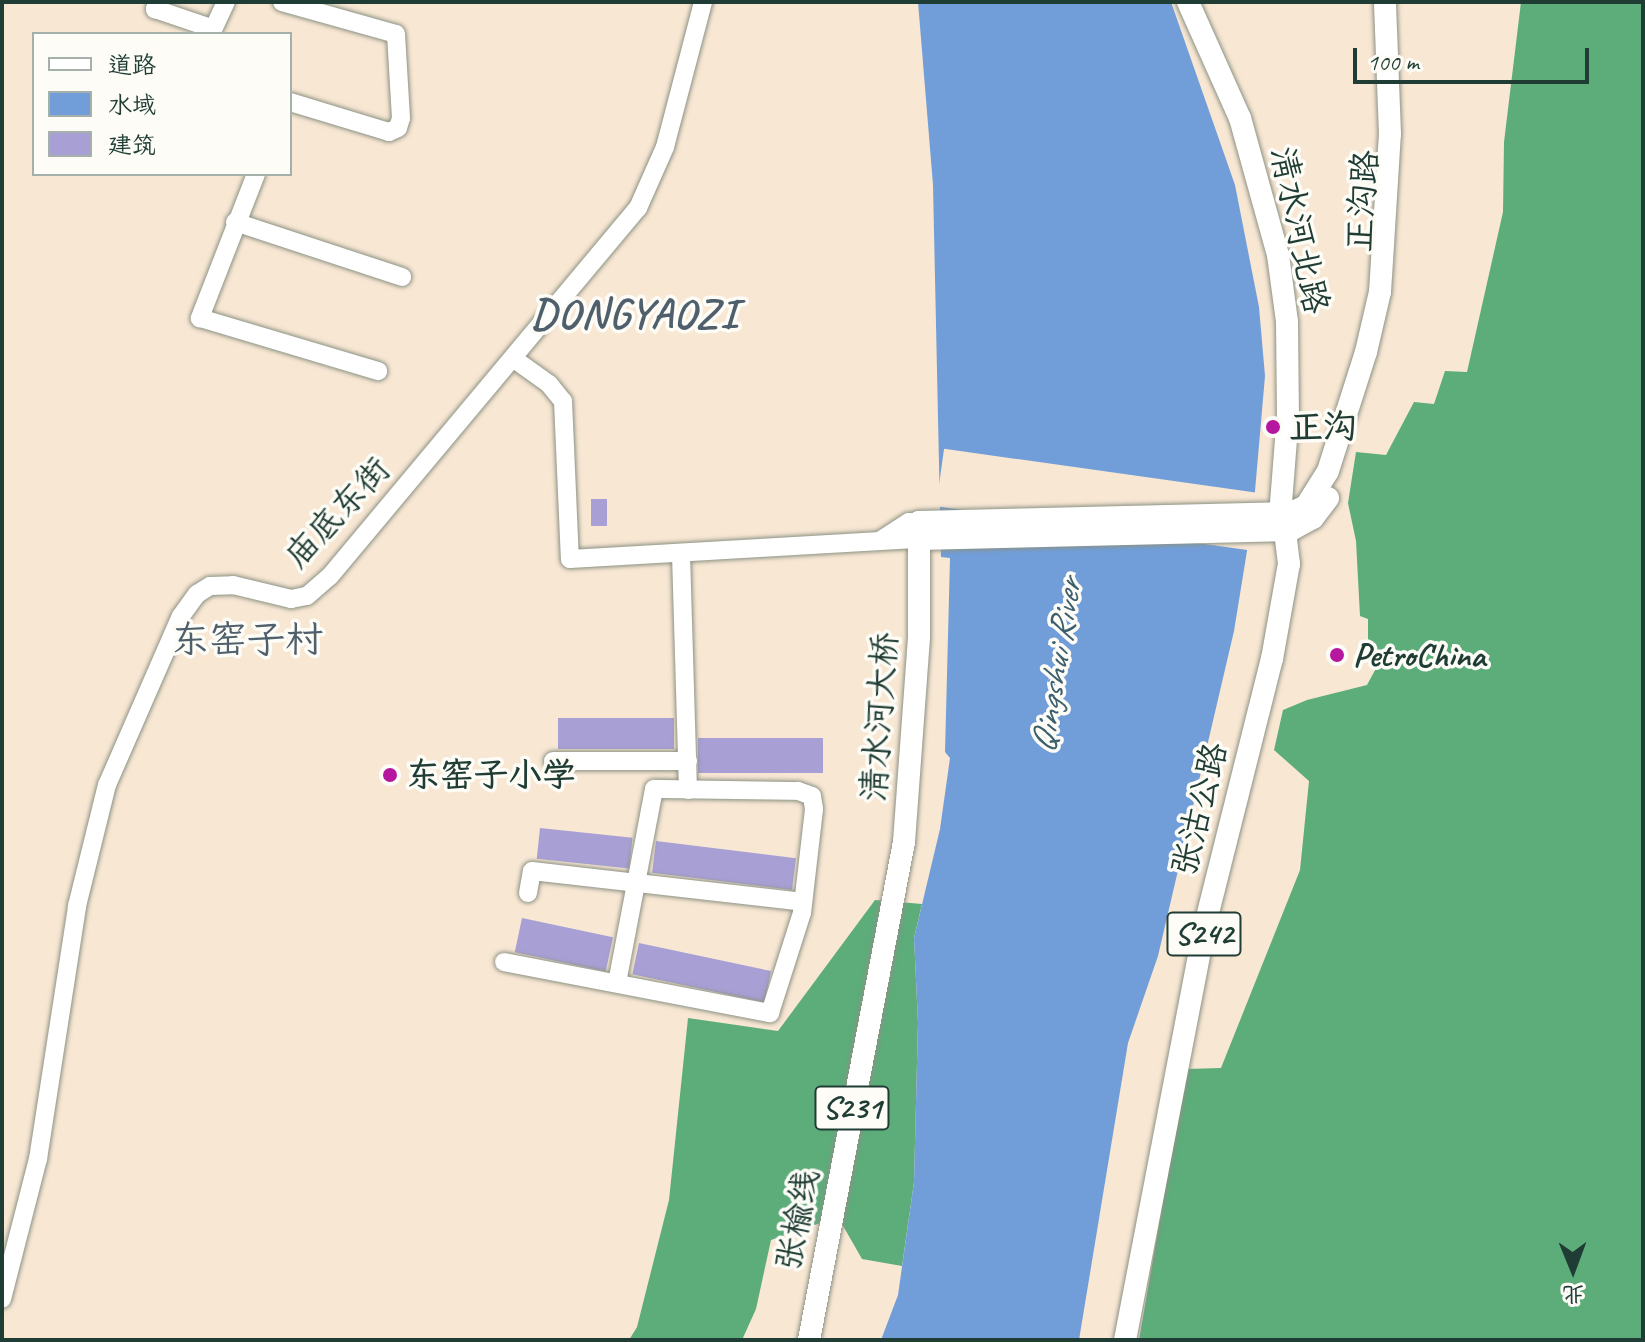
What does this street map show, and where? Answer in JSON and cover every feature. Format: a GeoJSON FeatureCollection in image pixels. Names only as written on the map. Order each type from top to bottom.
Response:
{"type":"FeatureCollection","features":[{"type":"Feature","properties":{"kind":"main road","name":"清水河北路"},"geometry":{"type":"LineString","coordinates":[[1188,2],[1240,118],[1278,255],[1287,322],[1285,523]]}},
{"type":"Feature","properties":{"kind":"main road","name":"清水河北路"},"geometry":{"type":"LineString","coordinates":[[1200,2],[1248,113],[1289,253],[1297,320],[1300,402],[1285,523]]}},
{"type":"Feature","properties":{"kind":"main road","name":"正沟路"},"geometry":{"type":"LineString","coordinates":[[1285,523],[1306,506],[1328,471],[1366,352],[1380,292],[1390,134],[1385,2]]}},
{"type":"Feature","properties":{"kind":"main road","name":"正沟路"},"geometry":{"type":"LineString","coordinates":[[1285,523],[1313,518],[1324,507],[1334,484],[1388,297],[1401,132],[1397,2]]}},
{"type":"Feature","properties":{"kind":"main road"},"geometry":{"type":"LineString","coordinates":[[928,536],[1285,523]]}},
{"type":"Feature","properties":{"kind":"main road","name":"张沽公路"},"geometry":{"type":"LineString","coordinates":[[1125,1340],[1206,921],[1272,659],[1289,564],[1285,523]]}},
{"type":"Feature","properties":{"kind":"main road","name":"清水河大桥"},"geometry":{"type":"LineString","coordinates":[[898,877],[913,745],[928,536]]}},
{"type":"Feature","properties":{"kind":"main road","name":"张榆线"},"geometry":{"type":"LineString","coordinates":[[809,1340],[898,877]]}},
{"type":"Feature","properties":{"kind":"street"},"geometry":{"type":"LineString","coordinates":[[158,2],[155,9],[211,31],[226,2]]}},
{"type":"Feature","properties":{"kind":"street"},"geometry":{"type":"LineString","coordinates":[[282,2],[396,34],[401,118],[398,128],[389,132],[292,103]]}},
{"type":"Feature","properties":{"kind":"street","name":"庙底东街"},"geometry":{"type":"LineString","coordinates":[[2,1299],[38,1159],[77,906],[107,785],[181,616],[197,594],[210,586],[233,585],[291,599],[307,596],[330,576],[638,208],[665,147],[703,2]]}},
{"type":"Feature","properties":{"kind":"street"},"geometry":{"type":"LineString","coordinates":[[255,176],[200,318],[378,371]]}},
{"type":"Feature","properties":{"kind":"street"},"geometry":{"type":"LineString","coordinates":[[235,222],[402,277]]}},
{"type":"Feature","properties":{"kind":"street"},"geometry":{"type":"LineString","coordinates":[[514,359],[549,384],[563,401],[570,559],[881,540],[909,522],[928,536]]}},
{"type":"Feature","properties":{"kind":"street"},"geometry":{"type":"LineString","coordinates":[[681,554],[688,790]]}},
{"type":"Feature","properties":{"kind":"street"},"geometry":{"type":"LineString","coordinates":[[553,761],[688,761]]}},
{"type":"Feature","properties":{"kind":"street"},"geometry":{"type":"LineString","coordinates":[[504,962],[770,1013],[803,902],[814,809],[812,796],[798,791],[654,789],[617,983]]}},
{"type":"Feature","properties":{"kind":"street"},"geometry":{"type":"LineString","coordinates":[[528,893],[532,871],[803,902]]}},
{"type":"Feature","properties":{"kind":"green space"},"geometry":{"type":"Polygon","coordinates":[[[1521,2],[1643,2],[1643,1340],[1139,1340],[1186,1069],[1221,1068],[1300,870],[1309,781],[1274,750],[1283,710],[1307,700],[1367,685],[1380,661],[1368,649],[1368,619],[1360,616],[1356,541],[1348,503],[1356,452],[1386,455],[1414,402],[1434,404],[1445,371],[1467,372],[1503,212],[1504,142],[1521,2]]]}},
{"type":"Feature","properties":{"kind":"green space"},"geometry":{"type":"Polygon","coordinates":[[[875,900],[922,904],[914,938],[918,1022],[914,1182],[902,1266],[862,1259],[838,1217],[771,1240],[756,1309],[742,1340],[629,1340],[637,1327],[669,1200],[688,1018],[778,1031],[875,900]]]}},
{"type":"Feature","properties":{"kind":"water","name":"Qingshui River"},"geometry":{"type":"Polygon","coordinates":[[[918,2],[1171,2],[1235,185],[1259,307],[1265,376],[1253,514],[1234,631],[1158,956],[1128,1043],[1079,1340],[881,1340],[898,1295],[914,1182],[918,1022],[914,938],[940,829],[950,758],[945,752],[950,558],[941,557],[933,185],[918,2]]]}},
{"type":"Feature","properties":{"kind":"pier"},"geometry":{"type":"Polygon","coordinates":[[[944,449],[1259,493],[1251,550],[936,506],[944,449]]]}},
{"type":"Feature","properties":{"kind":"building"},"geometry":{"type":"Polygon","coordinates":[[[591,499],[607,499],[607,526],[591,526],[591,499]]]}},
{"type":"Feature","properties":{"kind":"building"},"geometry":{"type":"Polygon","coordinates":[[[558,718],[674,718],[674,749],[558,749],[558,718]]]}},
{"type":"Feature","properties":{"kind":"building"},"geometry":{"type":"Polygon","coordinates":[[[698,738],[823,738],[823,773],[698,773],[698,738]]]}},
{"type":"Feature","properties":{"kind":"building"},"geometry":{"type":"Polygon","coordinates":[[[540,828],[632,838],[629,869],[537,859],[540,828]]]}},
{"type":"Feature","properties":{"kind":"building"},"geometry":{"type":"Polygon","coordinates":[[[656,841],[796,858],[792,890],[652,873],[656,841]]]}},
{"type":"Feature","properties":{"kind":"building"},"geometry":{"type":"Polygon","coordinates":[[[522,918],[613,937],[606,972],[515,952],[522,918]]]}},
{"type":"Feature","properties":{"kind":"building"},"geometry":{"type":"Polygon","coordinates":[[[639,943],[771,971],[764,1002],[632,974],[639,943]]]}},
{"type":"Feature","properties":{"kind":"place","name":"正沟"},"geometry":{"type":"Point","coordinates":[1273,427]}},
{"type":"Feature","properties":{"kind":"place","name":"PetroChina"},"geometry":{"type":"Point","coordinates":[1337,655]}},
{"type":"Feature","properties":{"kind":"place","name":"东窑子小学"},"geometry":{"type":"Point","coordinates":[390,775]}},
{"type":"Feature","properties":{"kind":"district","name":"DONGYAOZI"},"geometry":{"type":"Point","coordinates":[635,314]}},
{"type":"Feature","properties":{"kind":"district","name":"东窑子村"},"geometry":{"type":"Point","coordinates":[247,640]}}]}
